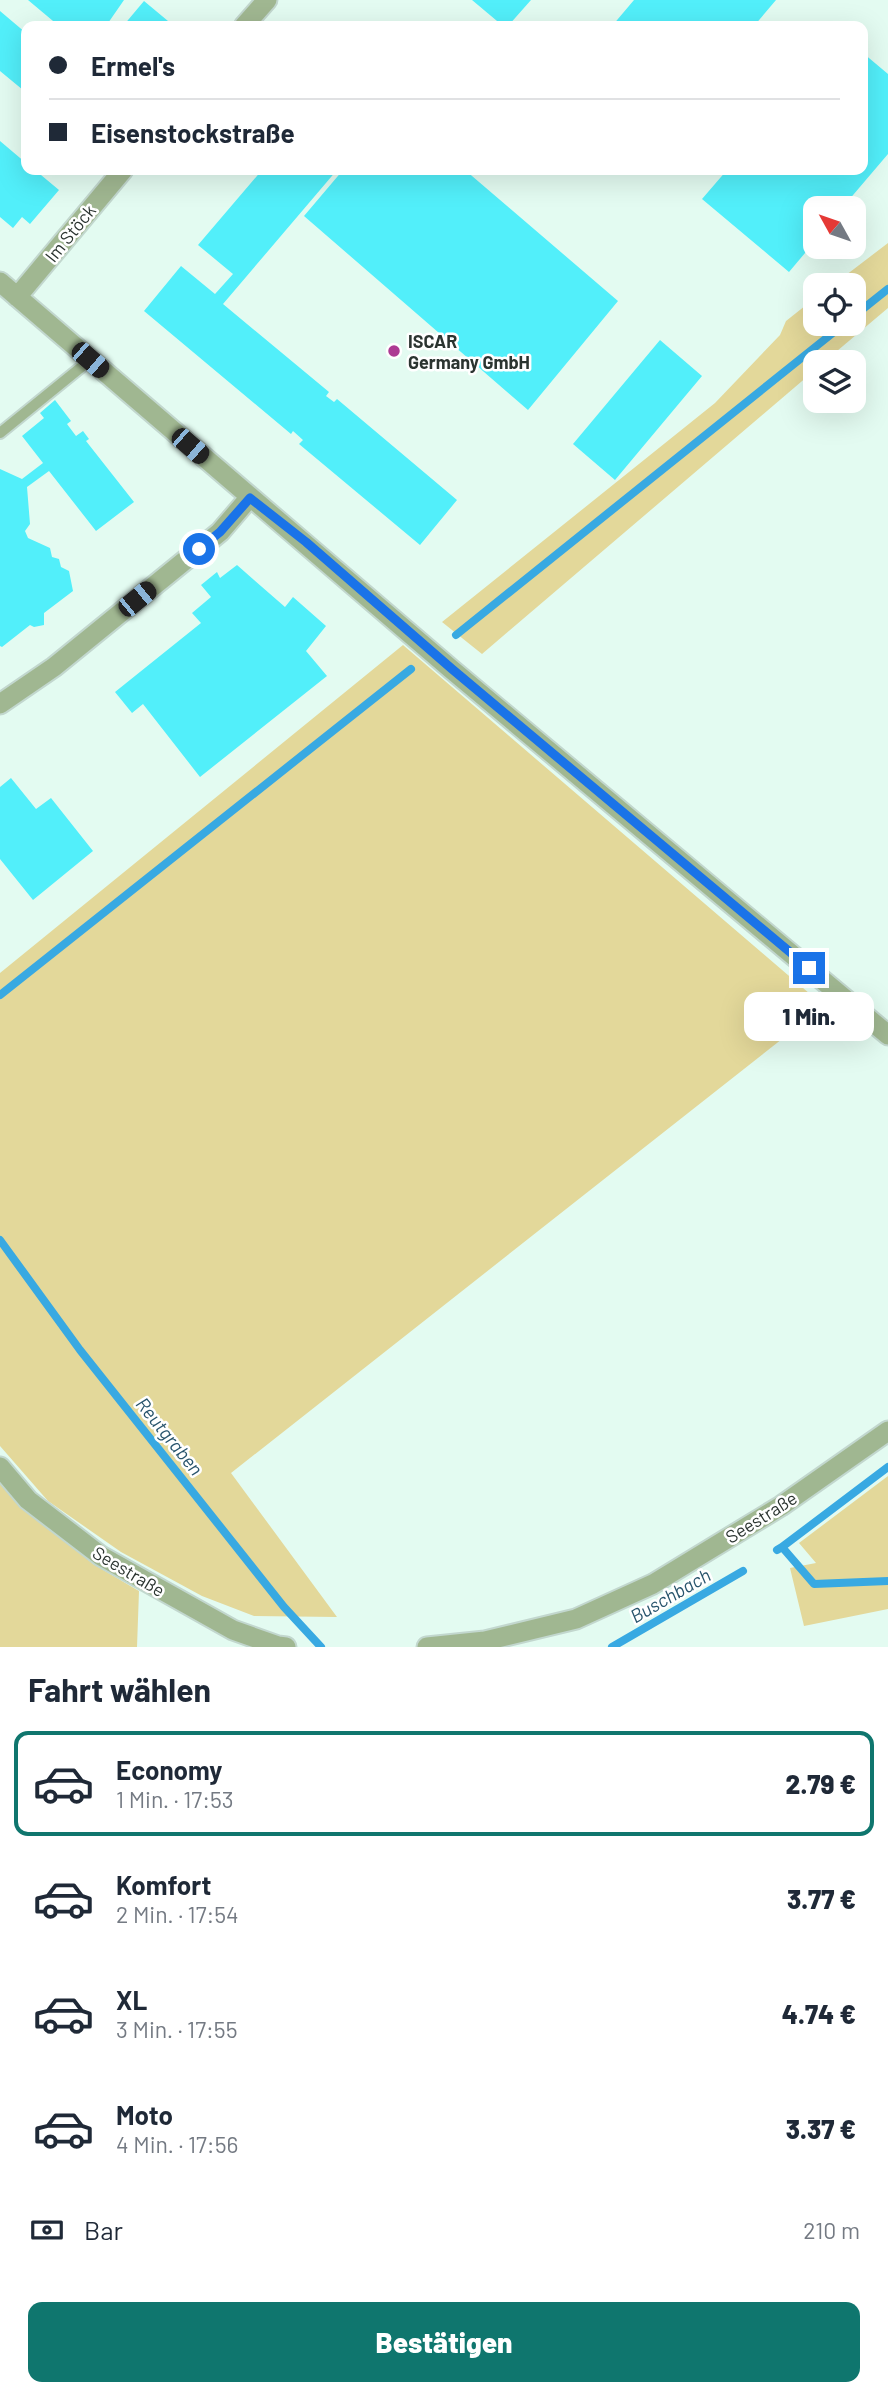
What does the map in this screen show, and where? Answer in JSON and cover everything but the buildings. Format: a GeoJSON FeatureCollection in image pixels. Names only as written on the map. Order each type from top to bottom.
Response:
{"type":"FeatureCollection","features":[{"type":"Feature","properties":{"kind":"street"},"geometry":{"type":"LineString","coordinates":[[248,21],[267,0]]}},
{"type":"Feature","properties":{"kind":"street","name":"Im Stöck"},"geometry":{"type":"LineString","coordinates":[[17,297],[118,175]]}},
{"type":"Feature","properties":{"kind":"street"},"geometry":{"type":"LineString","coordinates":[[0,282],[250,498],[306,542],[452,669],[888,1035]]}},
{"type":"Feature","properties":{"kind":"street"},"geometry":{"type":"LineString","coordinates":[[0,704],[54,667],[220,532],[250,498]]}},
{"type":"Feature","properties":{"kind":"street","name":"Seestraße"},"geometry":{"type":"LineString","coordinates":[[427,1647],[485,1641],[576,1619],[653,1584],[781,1506],[888,1431]]}},
{"type":"Feature","properties":{"kind":"street","name":"Seestraße"},"geometry":{"type":"LineString","coordinates":[[0,1467],[28,1500],[101,1556],[233,1630],[277,1647],[286,1647]]}},
{"type":"Feature","properties":{"kind":"lane"},"geometry":{"type":"LineString","coordinates":[[0,433],[90,360]]}},
{"type":"Feature","properties":{"kind":"shaded area"},"geometry":{"type":"Polygon","coordinates":[[[888,243],[888,308],[866,327],[866,273],[849,273],[888,243]]]}},
{"type":"Feature","properties":{"kind":"shaded area"},"geometry":{"type":"Polygon","coordinates":[[[803,308],[803,336],[855,336],[838,350],[803,350],[803,380],[482,654],[442,622],[715,403],[780,335],[786,321],[803,308]]]}},
{"type":"Feature","properties":{"kind":"shaded area"},"geometry":{"type":"Polygon","coordinates":[[[403,645],[824,1006],[231,1473],[337,1617],[254,1616],[202,1596],[121,1552],[48,1501],[0,1446],[0,973],[403,645]]]}},
{"type":"Feature","properties":{"kind":"shaded area"},"geometry":{"type":"Polygon","coordinates":[[[888,1476],[888,1609],[804,1626],[790,1568],[816,1563],[799,1543],[888,1476]]]}},
{"type":"Feature","properties":{"kind":"shaded area"},"geometry":{"type":"Polygon","coordinates":[[[0,1484],[93,1564],[139,1591],[137,1647],[0,1647],[0,1484]]]}},
{"type":"Feature","properties":{"kind":"waterway"},"geometry":{"type":"LineString","coordinates":[[866,306],[888,289]]}},
{"type":"Feature","properties":{"kind":"waterway"},"geometry":{"type":"LineString","coordinates":[[456,635],[829,336]]}},
{"type":"Feature","properties":{"kind":"waterway"},"geometry":{"type":"LineString","coordinates":[[0,995],[411,669]]}},
{"type":"Feature","properties":{"kind":"waterway","name":"Reutgraben"},"geometry":{"type":"LineString","coordinates":[[0,1240],[80,1350],[284,1607],[321,1647]]}},
{"type":"Feature","properties":{"kind":"waterway"},"geometry":{"type":"LineString","coordinates":[[782,1547],[888,1467]]}},
{"type":"Feature","properties":{"kind":"waterway","name":"Buschbach"},"geometry":{"type":"LineString","coordinates":[[777,1550],[782,1547],[814,1584],[888,1581]]}},
{"type":"Feature","properties":{"kind":"waterway","name":"Buschbach"},"geometry":{"type":"LineString","coordinates":[[612,1647],[743,1571]]}},
{"type":"Feature","properties":{"kind":"place","name":"ISCAR Germany GmbH"},"geometry":{"type":"Point","coordinates":[394,351]}},
{"type":"Feature","properties":{"kind":"route"},"geometry":{"type":"LineString","coordinates":[[199,549],[220,532],[250,498],[306,542],[452,669],[809,968]]}}]}
